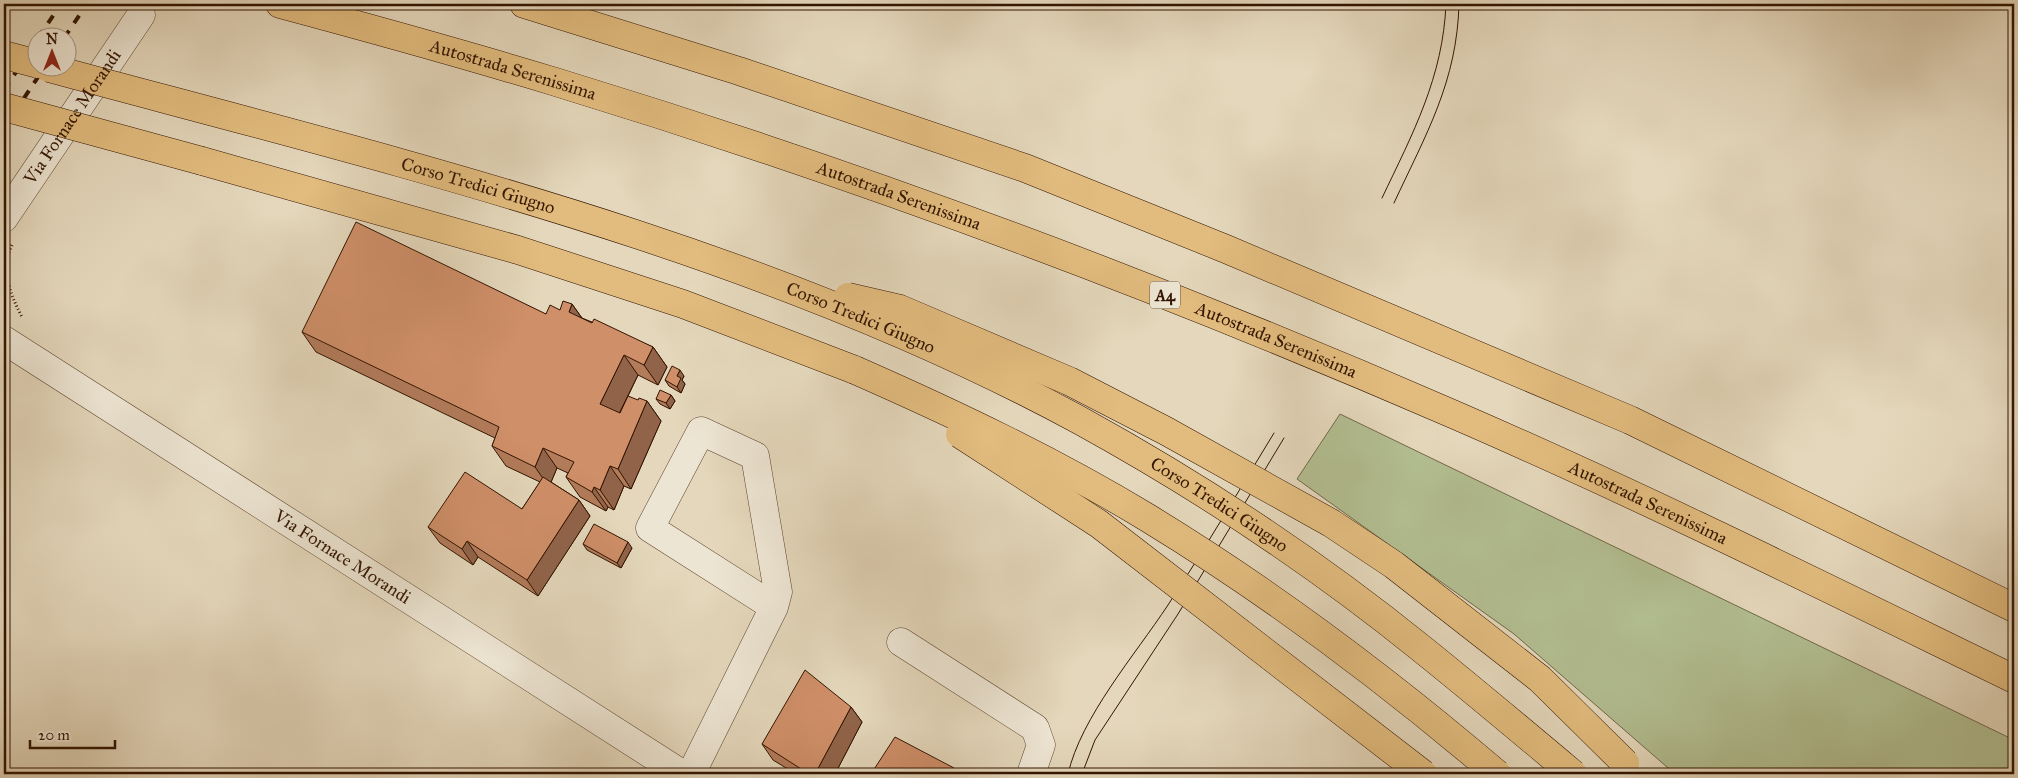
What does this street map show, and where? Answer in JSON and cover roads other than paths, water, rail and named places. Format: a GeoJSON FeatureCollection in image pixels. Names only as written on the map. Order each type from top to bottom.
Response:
{"type":"FeatureCollection","features":[{"type":"Feature","properties":{"kind":"highway","name":"Autostrada Serenissima"},"geometry":{"type":"LineString","coordinates":[[280,4],[562,84],[852,180],[1094,267],[1329,361],[1616,486],[2014,679]]}},
{"type":"Feature","properties":{"kind":"highway"},"geometry":{"type":"LineString","coordinates":[[524,4],[739,71],[1016,165],[1226,249],[1630,420],[2014,608]]}},
{"type":"Feature","properties":{"kind":"highway"},"geometry":{"type":"LineString","coordinates":[[4,55],[28,61]]}},
{"type":"Feature","properties":{"kind":"highway","name":"Corso Tredici Giugno"},"geometry":{"type":"LineString","coordinates":[[78,76],[460,180],[766,279],[864,318],[957,360],[1080,421],[1165,470],[1347,591],[1421,648],[1574,774]]}},
{"type":"Feature","properties":{"kind":"highway"},"geometry":{"type":"LineString","coordinates":[[4,107],[518,250],[683,304],[855,370],[1000,437],[1148,518],[1234,573],[1330,642],[1497,774]]}},
{"type":"Feature","properties":{"kind":"highway"},"geometry":{"type":"LineString","coordinates":[[766,279],[900,309],[1069,381],[1166,431],[1275,491],[1331,523],[1401,571],[1540,679],[1632,769]]}},
{"type":"Feature","properties":{"kind":"highway"},"geometry":{"type":"LineString","coordinates":[[855,370],[1012,467],[1098,524],[1423,774]]}},
{"type":"Feature","properties":{"kind":"street","name":"Via Fornace Morandi"},"geometry":{"type":"LineString","coordinates":[[4,218],[141,15]]}},
{"type":"Feature","properties":{"kind":"street","name":"Via Fornace Morandi"},"geometry":{"type":"LineString","coordinates":[[4,340],[682,774]]}},
{"type":"Feature","properties":{"kind":"street"},"geometry":{"type":"LineString","coordinates":[[691,774],[774,607],[778,592],[755,456],[701,431],[650,528],[774,607]]}},
{"type":"Feature","properties":{"kind":"street"},"geometry":{"type":"LineString","coordinates":[[901,642],[1035,728],[1041,745],[1031,774]]}},
{"type":"Feature","properties":{"kind":"tram line"},"geometry":{"type":"LineString","coordinates":[[1382,198],[1405,151],[1433,80],[1444,31],[1446,4]]}},
{"type":"Feature","properties":{"kind":"tram line"},"geometry":{"type":"LineString","coordinates":[[1394,203],[1438,107],[1446,83],[1457,32],[1459,4]]}},
{"type":"Feature","properties":{"kind":"tram line"},"geometry":{"type":"LineString","coordinates":[[1068,774],[1084,731],[1110,687],[1182,584],[1274,433]]}},
{"type":"Feature","properties":{"kind":"tram line"},"geometry":{"type":"LineString","coordinates":[[1082,774],[1095,740],[1178,614],[1284,438]]}},
{"type":"Feature","properties":{"kind":"railway"},"geometry":{"type":"LineString","coordinates":[[45,28],[61,4]]}},
{"type":"Feature","properties":{"kind":"railway"},"geometry":{"type":"LineString","coordinates":[[71,28],[87,4]]}},
{"type":"Feature","properties":{"kind":"railway"},"geometry":{"type":"LineString","coordinates":[[4,90],[28,54]]}},
{"type":"Feature","properties":{"kind":"railway"},"geometry":{"type":"LineString","coordinates":[[4,128],[37,78]]}}]}
